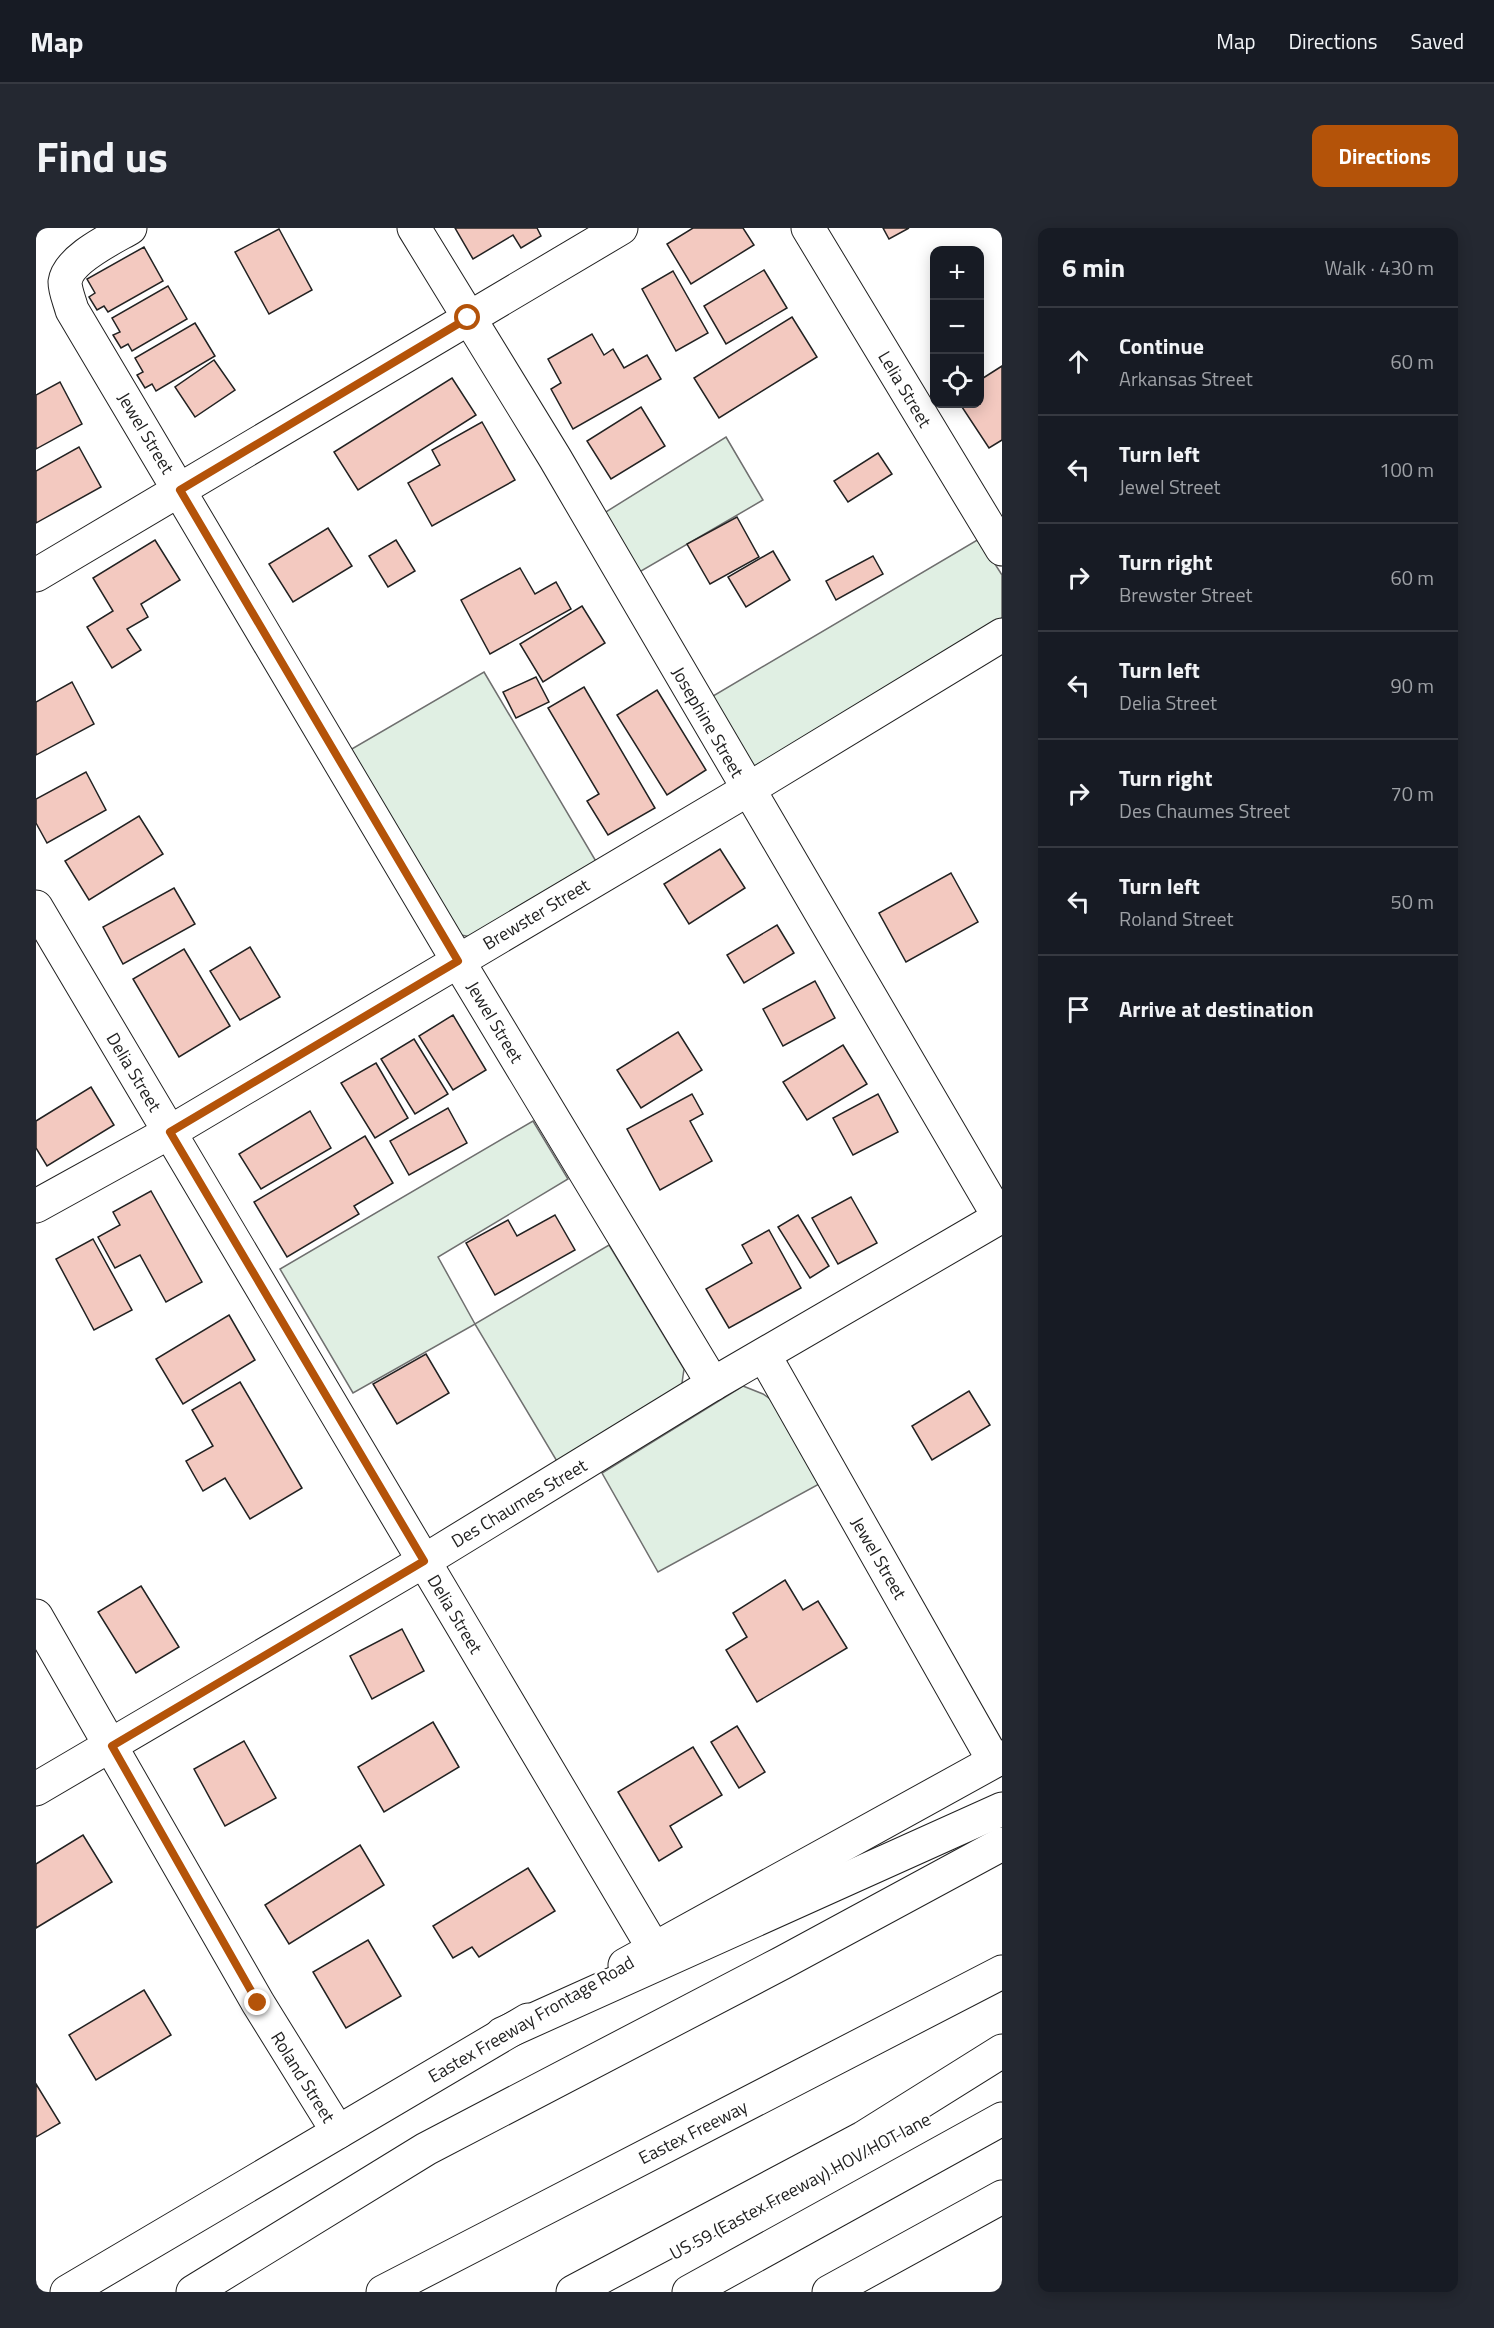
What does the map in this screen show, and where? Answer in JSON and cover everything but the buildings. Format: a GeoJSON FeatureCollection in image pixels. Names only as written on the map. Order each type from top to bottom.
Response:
{"type":"FeatureCollection","features":[{"type":"Feature","properties":{"kind":"main road","name":"Josephine Street"},"geometry":{"type":"LineString","coordinates":[[414,228],[555,459],[747,790],[1000,1216]]}},
{"type":"Feature","properties":{"kind":"main road"},"geometry":{"type":"LineString","coordinates":[[36,575],[621,228]]}},
{"type":"Feature","properties":{"kind":"main road","name":"Lelia Street"},"geometry":{"type":"LineString","coordinates":[[808,228],[1002,549]]}},
{"type":"Feature","properties":{"kind":"main road","name":"Jewel Street"},"geometry":{"type":"LineString","coordinates":[[123,232],[76,262],[70,270],[65,283],[72,310],[458,961],[713,1384]]}},
{"type":"Feature","properties":{"kind":"main road","name":"Brewster Street"},"geometry":{"type":"LineString","coordinates":[[36,1206],[170,1132],[747,790],[1002,635]]}},
{"type":"Feature","properties":{"kind":"main road","name":"Delia Street"},"geometry":{"type":"LineString","coordinates":[[36,907],[654,1949]]}},
{"type":"Feature","properties":{"kind":"main road","name":"Des Chaumes Street"},"geometry":{"type":"LineString","coordinates":[[36,1789],[424,1561],[713,1384],[1000,1216]]}},
{"type":"Feature","properties":{"kind":"main road","name":"Jewel Street"},"geometry":{"type":"LineString","coordinates":[[764,1355],[998,1759]]}},
{"type":"Feature","properties":{"kind":"main road","name":"Roland Street"},"geometry":{"type":"LineString","coordinates":[[36,1616],[258,2003],[338,2132]]}},
{"type":"Feature","properties":{"kind":"main road","name":"Eastex Freeway Frontage Road"},"geometry":{"type":"LineString","coordinates":[[67,2292],[502,2034],[998,1759]]}},
{"type":"Feature","properties":{"kind":"main road"},"geometry":{"type":"LineString","coordinates":[[502,2034],[1002,1809]]}},
{"type":"Feature","properties":{"kind":"main road"},"geometry":{"type":"LineString","coordinates":[[193,2292],[426,2149],[782,1963],[1002,1844]]}},
{"type":"Feature","properties":{"kind":"main road","name":"Eastex Freeway"},"geometry":{"type":"LineString","coordinates":[[383,2292],[1002,1972]]}},
{"type":"Feature","properties":{"kind":"main road"},"geometry":{"type":"LineString","coordinates":[[573,2292],[863,2138],[1002,2051]]}},
{"type":"Feature","properties":{"kind":"main road","name":"US 59 (Eastex Freeway) HOV/HOT lane"},"geometry":{"type":"LineString","coordinates":[[596,2292],[752,2216],[1002,2075]]}},
{"type":"Feature","properties":{"kind":"main road"},"geometry":{"type":"LineString","coordinates":[[689,2292],[1002,2119]]}},
{"type":"Feature","properties":{"kind":"main road"},"geometry":{"type":"LineString","coordinates":[[829,2292],[1002,2197]]}},
{"type":"Feature","properties":{"kind":"green space"},"geometry":{"type":"Polygon","coordinates":[[[726,437],[763,500],[636,574],[601,515],[726,437]]]}},
{"type":"Feature","properties":{"kind":"green space"},"geometry":{"type":"Polygon","coordinates":[[[979,539],[1002,575],[1002,618],[754,770],[708,699],[979,539]]]}},
{"type":"Feature","properties":{"kind":"green space"},"geometry":{"type":"Polygon","coordinates":[[[484,672],[597,863],[471,937],[461,935],[350,750],[484,672]]]}},
{"type":"Feature","properties":{"kind":"green space"},"geometry":{"type":"Polygon","coordinates":[[[533,1121],[568,1179],[438,1257],[475,1324],[353,1393],[280,1269],[533,1121]]]}},
{"type":"Feature","properties":{"kind":"green space"},"geometry":{"type":"Polygon","coordinates":[[[609,1245],[684,1369],[681,1390],[558,1463],[475,1324],[609,1245]]]}},
{"type":"Feature","properties":{"kind":"green space"},"geometry":{"type":"Polygon","coordinates":[[[743,1386],[773,1401],[821,1483],[658,1572],[602,1473],[743,1386]]]}},
{"type":"Feature","properties":{"kind":"route"},"geometry":{"type":"LineString","coordinates":[[258,2003],[112,1746],[424,1561],[170,1132],[458,961],[180,490],[468,318]]}}]}
